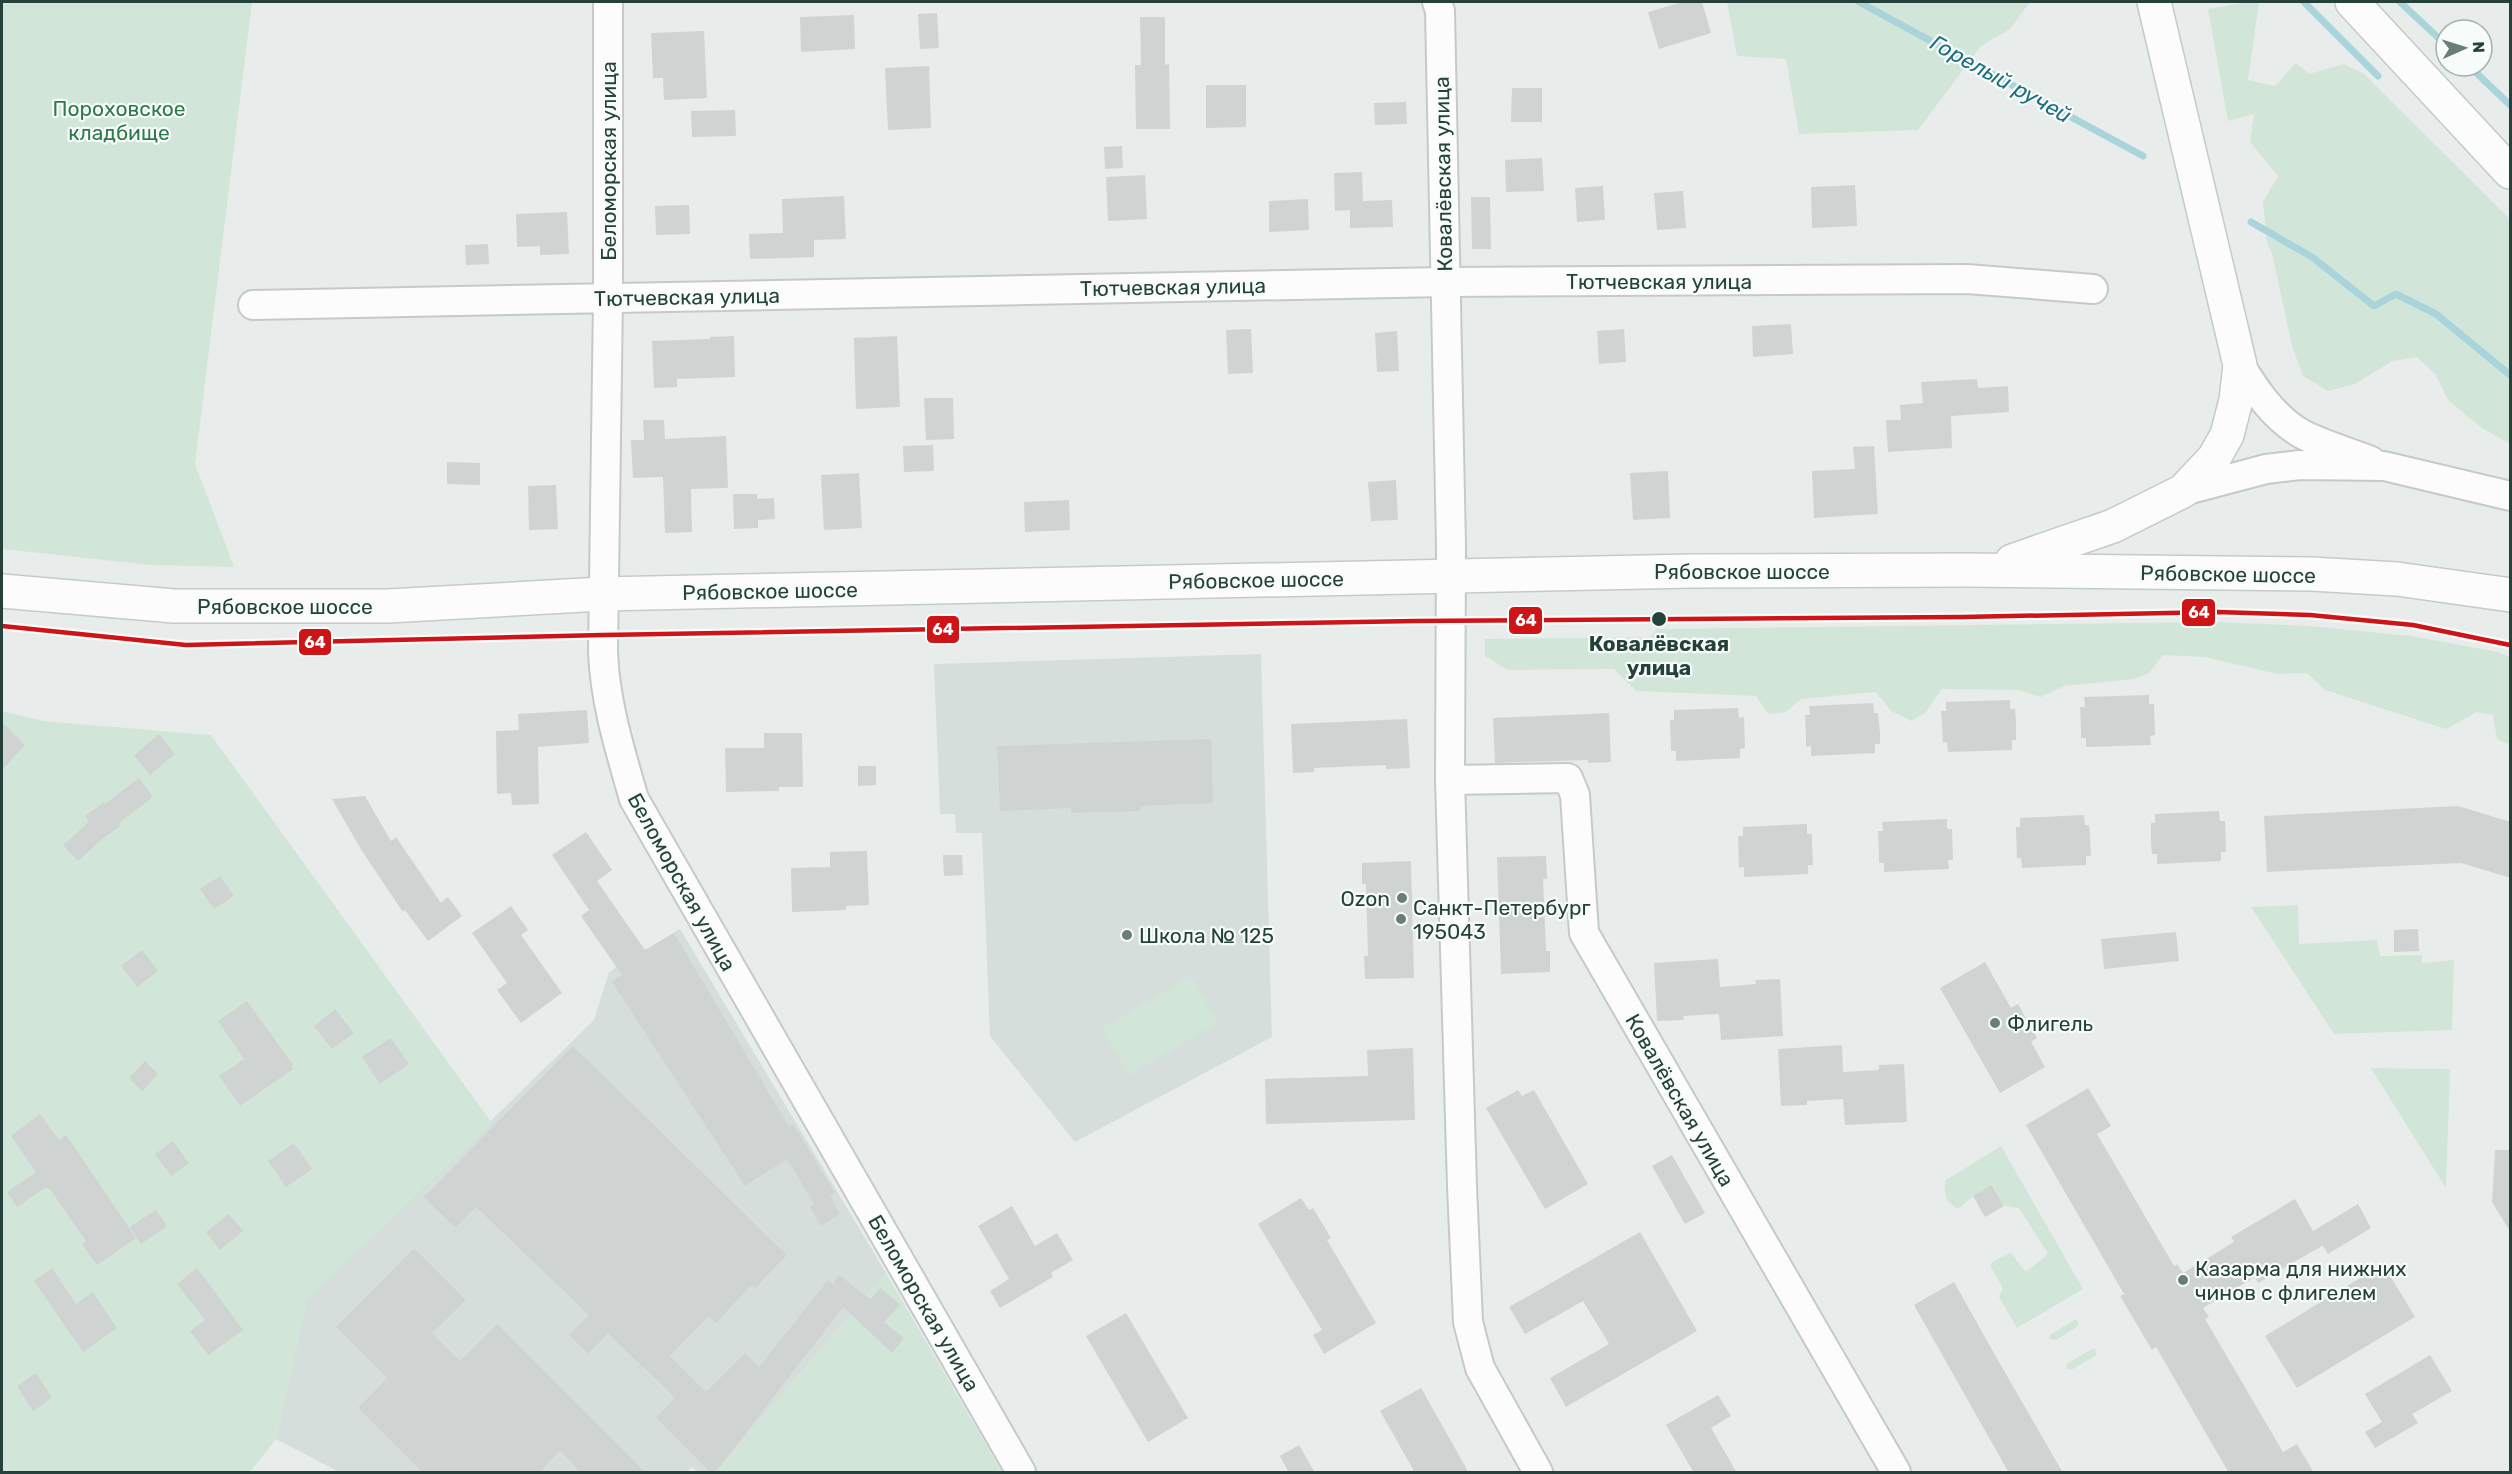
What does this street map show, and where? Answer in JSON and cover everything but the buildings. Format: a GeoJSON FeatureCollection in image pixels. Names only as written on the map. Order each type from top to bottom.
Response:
{"type":"FeatureCollection","features":[{"type":"Feature","properties":{"kind":"main road"},"geometry":{"type":"LineString","coordinates":[[1966,570],[2018,560],[2058,547],[2113,526],[2183,491],[2214,458],[2227,435],[2240,365],[2154,2]]}},
{"type":"Feature","properties":{"kind":"main road"},"geometry":{"type":"LineString","coordinates":[[2352,2],[2511,172]]}},
{"type":"Feature","properties":{"kind":"main road","name":"Рябовское шоссе"},"geometry":{"type":"LineString","coordinates":[[2,591],[174,606],[388,606],[602,594],[1692,571],[1966,570],[2312,574],[2397,579],[2511,595]]}},
{"type":"Feature","properties":{"kind":"street","name":"Беломорская улица"},"geometry":{"type":"LineString","coordinates":[[608,2],[608,298],[602,594],[604,685],[609,712],[634,800],[1021,1473]]}},
{"type":"Feature","properties":{"kind":"street","name":"Ковалёвская улица"},"geometry":{"type":"LineString","coordinates":[[1437,2],[1440,11],[1451,576],[1450,780],[1468,1322],[1480,1368],[1538,1473]]}},
{"type":"Feature","properties":{"kind":"street","name":"Тютчевская улица"},"geometry":{"type":"LineString","coordinates":[[253,305],[1445,282],[1967,279],[2092,289]]}},
{"type":"Feature","properties":{"kind":"street"},"geometry":{"type":"LineString","coordinates":[[2240,365],[2258,394],[2278,417],[2302,434],[2384,466],[2511,496]]}},
{"type":"Feature","properties":{"kind":"street"},"geometry":{"type":"LineString","coordinates":[[2183,491],[2266,469],[2300,465],[2384,466]]}},
{"type":"Feature","properties":{"kind":"street","name":"Ковалёвская улица"},"geometry":{"type":"LineString","coordinates":[[1450,780],[1568,778],[1575,795],[1584,933],[1896,1473]]}},
{"type":"Feature","properties":{"kind":"shaded area","name":"Школа № 125"},"geometry":{"type":"Polygon","coordinates":[[[1261,654],[1272,1037],[1075,1142],[990,1036],[982,833],[956,833],[955,814],[940,814],[934,664],[1261,654]]]}},
{"type":"Feature","properties":{"kind":"shaded area"},"geometry":{"type":"Polygon","coordinates":[[[680,929],[886,1273],[716,1472],[698,1472],[692,1467],[687,1472],[339,1472],[276,1439],[307,1300],[594,1020],[609,972],[680,929]]]}},
{"type":"Feature","properties":{"kind":"green space","name":"Пороховское кладбище"},"geometry":{"type":"Polygon","coordinates":[[[2,2],[252,2],[195,464],[234,567],[151,565],[2,549],[2,2]]]}},
{"type":"Feature","properties":{"kind":"green space"},"geometry":{"type":"Polygon","coordinates":[[[1727,2],[2030,2],[2010,29],[1981,46],[1918,130],[1799,134],[1786,59],[1737,56],[1727,2]]]}},
{"type":"Feature","properties":{"kind":"green space"},"geometry":{"type":"Polygon","coordinates":[[[2259,2],[2248,80],[2275,86],[2296,63],[2309,74],[2344,64],[2363,73],[2510,219],[2510,444],[2482,428],[2448,400],[2436,375],[2417,357],[2392,361],[2355,384],[2328,391],[2303,376],[2292,346],[2272,253],[2267,243],[2263,202],[2278,176],[2250,142],[2254,114],[2228,121],[2208,9],[2259,2]]]}},
{"type":"Feature","properties":{"kind":"green space"},"geometry":{"type":"Polygon","coordinates":[[[2217,622],[2310,626],[2411,636],[2498,652],[2510,657],[2510,745],[2497,739],[2493,715],[2477,712],[2446,729],[2325,690],[2307,673],[2277,674],[2205,657],[2163,655],[2149,673],[2134,679],[2064,686],[2041,697],[2018,690],[1942,689],[1925,713],[1911,721],[1891,711],[1876,692],[1801,699],[1786,712],[1768,714],[1756,696],[1636,691],[1614,669],[1508,670],[1485,656],[1485,639],[1650,637],[1656,629],[2217,622]]]}},
{"type":"Feature","properties":{"kind":"green space"},"geometry":{"type":"Polygon","coordinates":[[[2,711],[43,721],[211,735],[492,1123],[307,1300],[276,1439],[250,1472],[2,1472],[2,711]]]}},
{"type":"Feature","properties":{"kind":"green space"},"geometry":{"type":"Polygon","coordinates":[[[2298,905],[2299,944],[2377,940],[2380,956],[2422,955],[2422,963],[2454,960],[2452,1030],[2334,1034],[2251,907],[2298,905]]]}},
{"type":"Feature","properties":{"kind":"green space"},"geometry":{"type":"Polygon","coordinates":[[[1191,976],[1218,1023],[1129,1075],[1102,1028],[1191,976]]]}},
{"type":"Feature","properties":{"kind":"green space"},"geometry":{"type":"Polygon","coordinates":[[[2371,1068],[2450,1069],[2446,1188],[2371,1068]]]}},
{"type":"Feature","properties":{"kind":"green space"},"geometry":{"type":"Polygon","coordinates":[[[2001,1146],[2083,1289],[2017,1328],[1999,1297],[2003,1289],[1990,1265],[1993,1261],[2011,1253],[2026,1272],[2048,1254],[2019,1208],[2004,1206],[1993,1185],[1973,1196],[1958,1209],[1946,1197],[1945,1189],[1946,1180],[2001,1146]]]}},
{"type":"Feature","properties":{"kind":"green space"},"geometry":{"type":"Polygon","coordinates":[[[886,1273],[1002,1472],[716,1472],[886,1273]]]}},
{"type":"Feature","properties":{"kind":"green space"},"geometry":{"type":"Polygon","coordinates":[[[2076,1319],[2079,1324],[2077,1327],[2056,1340],[2049,1339],[2051,1334],[2076,1319]]]}},
{"type":"Feature","properties":{"kind":"green space"},"geometry":{"type":"Polygon","coordinates":[[[2094,1348],[2097,1353],[2095,1356],[2073,1369],[2066,1369],[2068,1363],[2094,1348]]]}},
{"type":"Feature","properties":{"kind":"waterway","name":"Горелый ручей"},"geometry":{"type":"LineString","coordinates":[[1859,2],[2143,156]]}},
{"type":"Feature","properties":{"kind":"waterway"},"geometry":{"type":"LineString","coordinates":[[2304,2],[2378,76]]}},
{"type":"Feature","properties":{"kind":"waterway"},"geometry":{"type":"LineString","coordinates":[[2400,2],[2434,34]]}},
{"type":"Feature","properties":{"kind":"waterway"},"geometry":{"type":"LineString","coordinates":[[2482,78],[2510,105]]}},
{"type":"Feature","properties":{"kind":"waterway","name":"Горелый ручей"},"geometry":{"type":"LineString","coordinates":[[2251,222],[2312,257],[2374,306],[2396,294],[2436,314],[2510,375]]}},
{"type":"Feature","properties":{"kind":"transit line","name":"64"},"geometry":{"type":"LineString","coordinates":[[2,626],[186,645],[603,635],[1416,621],[1962,617],[2218,612],[2310,615],[2413,625],[2510,645]]}},
{"type":"Feature","properties":{"kind":"place","name":"Ковалёвская улица"},"geometry":{"type":"Point","coordinates":[1659,619]}},
{"type":"Feature","properties":{"kind":"place","name":"Ozon"},"geometry":{"type":"Point","coordinates":[1402,898]}},
{"type":"Feature","properties":{"kind":"place","name":"Санкт-Петербург 195043"},"geometry":{"type":"Point","coordinates":[1401,919]}},
{"type":"Feature","properties":{"kind":"place","name":"Школа № 125"},"geometry":{"type":"Point","coordinates":[1127,935]}},
{"type":"Feature","properties":{"kind":"place","name":"Флигель"},"geometry":{"type":"Point","coordinates":[1995,1023]}},
{"type":"Feature","properties":{"kind":"place","name":"Казарма для нижних чинов с флигелем"},"geometry":{"type":"Point","coordinates":[2183,1280]}}]}
